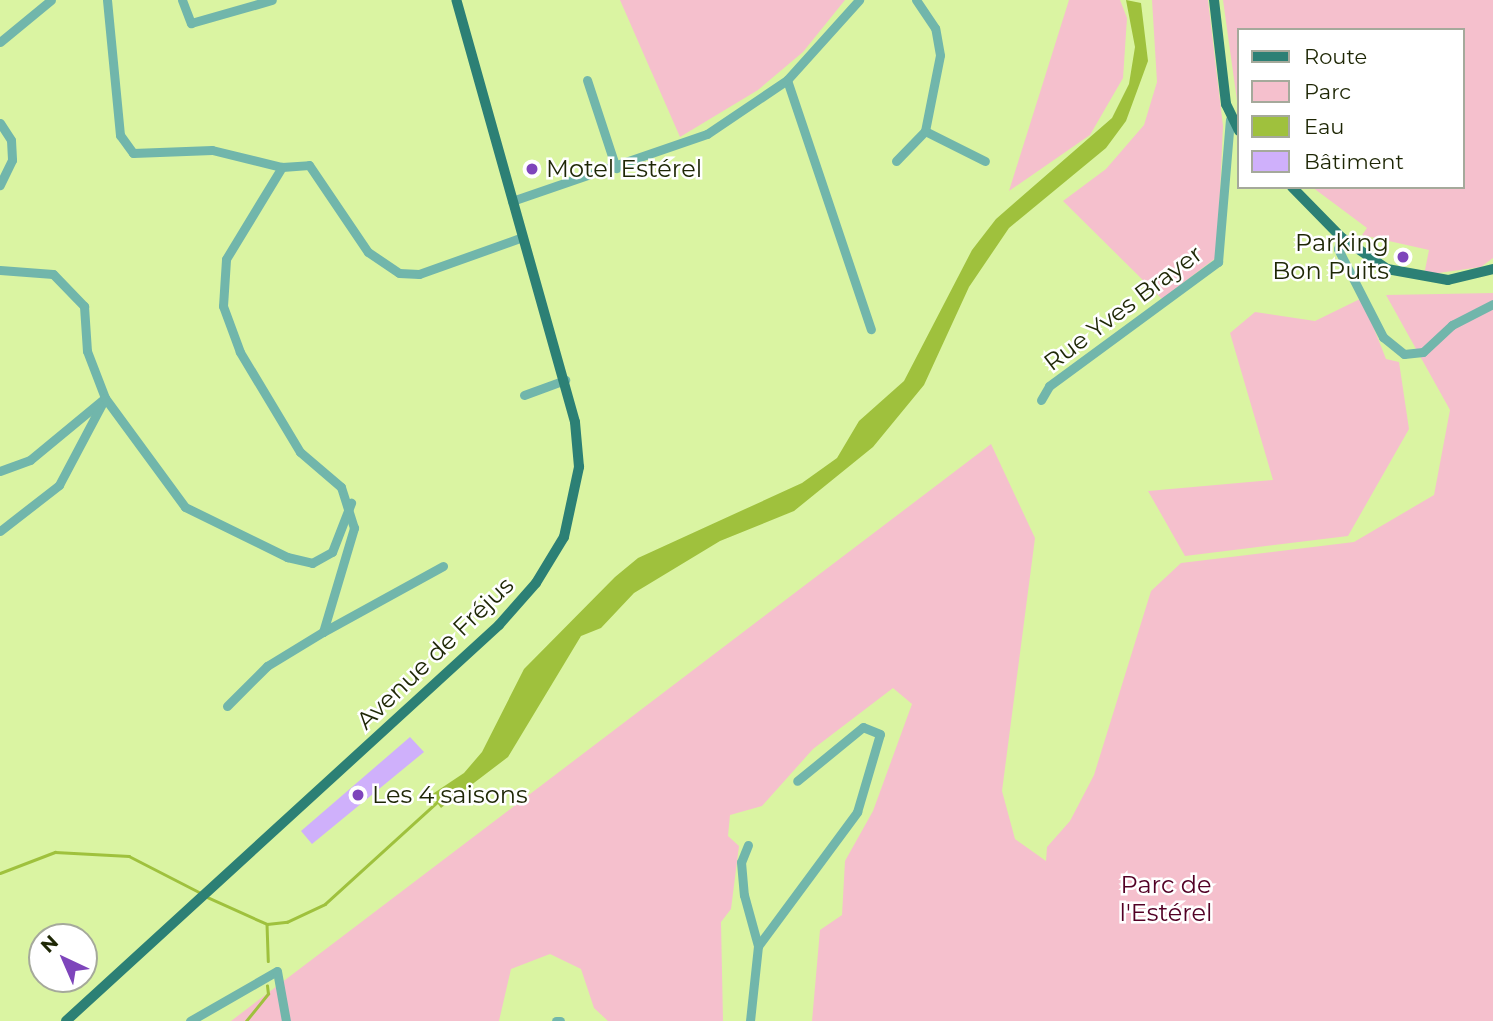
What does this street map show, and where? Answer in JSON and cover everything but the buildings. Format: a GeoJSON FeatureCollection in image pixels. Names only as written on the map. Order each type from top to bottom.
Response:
{"type":"FeatureCollection","features":[{"type":"Feature","properties":{"kind":"main road","name":"Avenue de Fréjus"},"geometry":{"type":"LineString","coordinates":[[66,1021],[499,625],[550,564],[570,519],[579,467],[565,380],[457,0]]}},
{"type":"Feature","properties":{"kind":"main road"},"geometry":{"type":"LineString","coordinates":[[1214,0],[1230,120],[1238,130]]}},
{"type":"Feature","properties":{"kind":"main road"},"geometry":{"type":"LineString","coordinates":[[1294,189],[1341,237],[1406,276],[1448,280],[1493,269]]}},
{"type":"Feature","properties":{"kind":"street"},"geometry":{"type":"LineString","coordinates":[[0,42],[51,0]]}},
{"type":"Feature","properties":{"kind":"street"},"geometry":{"type":"LineString","coordinates":[[107,0],[120,135],[133,153],[212,150],[282,167],[299,163],[317,171],[368,252],[399,273],[419,275],[523,237]]}},
{"type":"Feature","properties":{"kind":"street"},"geometry":{"type":"LineString","coordinates":[[182,0],[191,23],[272,0]]}},
{"type":"Feature","properties":{"kind":"street"},"geometry":{"type":"LineString","coordinates":[[512,201],[616,168],[707,134],[787,80],[859,0]]}},
{"type":"Feature","properties":{"kind":"street"},"geometry":{"type":"LineString","coordinates":[[896,161],[925,131],[940,43],[916,0]]}},
{"type":"Feature","properties":{"kind":"street"},"geometry":{"type":"LineString","coordinates":[[587,80],[616,168]]}},
{"type":"Feature","properties":{"kind":"street"},"geometry":{"type":"LineString","coordinates":[[787,80],[871,329]]}},
{"type":"Feature","properties":{"kind":"street","name":"Rue Yves Brayer"},"geometry":{"type":"LineString","coordinates":[[1041,400],[1049,386],[1204,276],[1223,246],[1230,120]]}},
{"type":"Feature","properties":{"kind":"street"},"geometry":{"type":"LineString","coordinates":[[0,123],[12,140],[12,160],[0,186]]}},
{"type":"Feature","properties":{"kind":"street"},"geometry":{"type":"LineString","coordinates":[[925,131],[985,161]]}},
{"type":"Feature","properties":{"kind":"street"},"geometry":{"type":"LineString","coordinates":[[282,167],[226,259],[223,306],[240,352],[300,452],[333,478],[351,503],[354,528],[323,632]]}},
{"type":"Feature","properties":{"kind":"street"},"geometry":{"type":"LineString","coordinates":[[1341,237],[1338,249],[1383,337],[1404,354],[1423,352],[1452,325],[1493,304]]}},
{"type":"Feature","properties":{"kind":"street"},"geometry":{"type":"LineString","coordinates":[[0,270],[53,274],[84,306],[87,351],[105,398],[185,507],[274,552],[304,564],[322,560],[338,542],[351,503]]}},
{"type":"Feature","properties":{"kind":"street"},"geometry":{"type":"LineString","coordinates":[[1204,276],[1206,288]]}},
{"type":"Feature","properties":{"kind":"street"},"geometry":{"type":"LineString","coordinates":[[524,395],[565,380]]}},
{"type":"Feature","properties":{"kind":"street"},"geometry":{"type":"LineString","coordinates":[[0,471],[30,460],[105,398]]}},
{"type":"Feature","properties":{"kind":"street"},"geometry":{"type":"LineString","coordinates":[[0,531],[59,485],[101,417],[105,398]]}},
{"type":"Feature","properties":{"kind":"street"},"geometry":{"type":"LineString","coordinates":[[227,706],[267,666],[443,566]]}},
{"type":"Feature","properties":{"kind":"street"},"geometry":{"type":"LineString","coordinates":[[758,946],[857,812],[880,734],[863,727],[797,781]]}},
{"type":"Feature","properties":{"kind":"street"},"geometry":{"type":"LineString","coordinates":[[748,845],[741,862],[744,895],[758,946],[750,1021]]}},
{"type":"Feature","properties":{"kind":"street"},"geometry":{"type":"LineString","coordinates":[[190,1021],[277,971],[286,1021]]}},
{"type":"Feature","properties":{"kind":"green space"},"geometry":{"type":"Polygon","coordinates":[[[620,0],[845,0],[803,52],[758,90],[680,137],[620,0]]]}},
{"type":"Feature","properties":{"kind":"green space"},"geometry":{"type":"Polygon","coordinates":[[[1069,0],[1120,0],[1127,18],[1123,78],[1090,135],[1009,191],[1069,0]]]}},
{"type":"Feature","properties":{"kind":"green space"},"geometry":{"type":"Polygon","coordinates":[[[1152,0],[1208,0],[1223,126],[1217,257],[1162,299],[1063,201],[1106,169],[1144,125],[1157,82],[1152,0]]]}},
{"type":"Feature","properties":{"kind":"green space"},"geometry":{"type":"Polygon","coordinates":[[[1223,0],[1493,0],[1493,258],[1481,267],[1424,275],[1429,250],[1362,235],[1367,228],[1315,189],[1465,189],[1465,28],[1238,28],[1238,108],[1223,0]]]}},
{"type":"Feature","properties":{"kind":"green space","name":"Parc de l'Estérel"},"geometry":{"type":"Polygon","coordinates":[[[1493,293],[1493,1021],[812,1021],[820,930],[842,915],[845,861],[873,811],[912,704],[893,688],[813,749],[762,806],[730,815],[728,836],[739,846],[731,909],[721,922],[723,1021],[608,1021],[594,1008],[581,969],[550,954],[511,969],[499,1021],[231,1021],[991,444],[1035,538],[1002,791],[1015,839],[1046,861],[1047,847],[1070,821],[1094,775],[1151,591],[1181,563],[1354,542],[1434,495],[1450,410],[1386,295],[1493,293]]]}},
{"type":"Feature","properties":{"kind":"green space"},"geometry":{"type":"Polygon","coordinates":[[[1362,298],[1386,359],[1399,362],[1409,429],[1348,536],[1185,556],[1148,491],[1273,480],[1230,333],[1255,312],[1315,321],[1362,298]]]}},
{"type":"Feature","properties":{"kind":"water"},"geometry":{"type":"Polygon","coordinates":[[[1126,0],[1141,3],[1148,61],[1126,121],[1106,148],[1009,228],[969,287],[924,385],[873,447],[794,511],[720,541],[634,593],[601,628],[581,636],[508,757],[441,808],[431,795],[464,773],[482,752],[524,669],[615,577],[638,558],[802,483],[837,458],[859,421],[904,381],[972,250],[996,219],[1112,118],[1129,84],[1135,47],[1126,0]]]}},
{"type":"Feature","properties":{"kind":"waterway"},"geometry":{"type":"LineString","coordinates":[[207,897],[267,924],[287,922],[325,904],[436,803]]}},
{"type":"Feature","properties":{"kind":"waterway"},"geometry":{"type":"LineString","coordinates":[[0,873],[55,852],[129,856],[201,893]]}},
{"type":"Feature","properties":{"kind":"waterway"},"geometry":{"type":"LineString","coordinates":[[267,924],[268,961]]}},
{"type":"Feature","properties":{"kind":"waterway"},"geometry":{"type":"LineString","coordinates":[[246,1021],[268,994],[267,986]]}},
{"type":"Feature","properties":{"kind":"place","name":"Motel Estérel"},"geometry":{"type":"Point","coordinates":[532,169]}},
{"type":"Feature","properties":{"kind":"place","name":"Parking Bon Puits"},"geometry":{"type":"Point","coordinates":[1403,257]}},
{"type":"Feature","properties":{"kind":"place","name":"Les 4 saisons"},"geometry":{"type":"Point","coordinates":[358,795]}}]}
